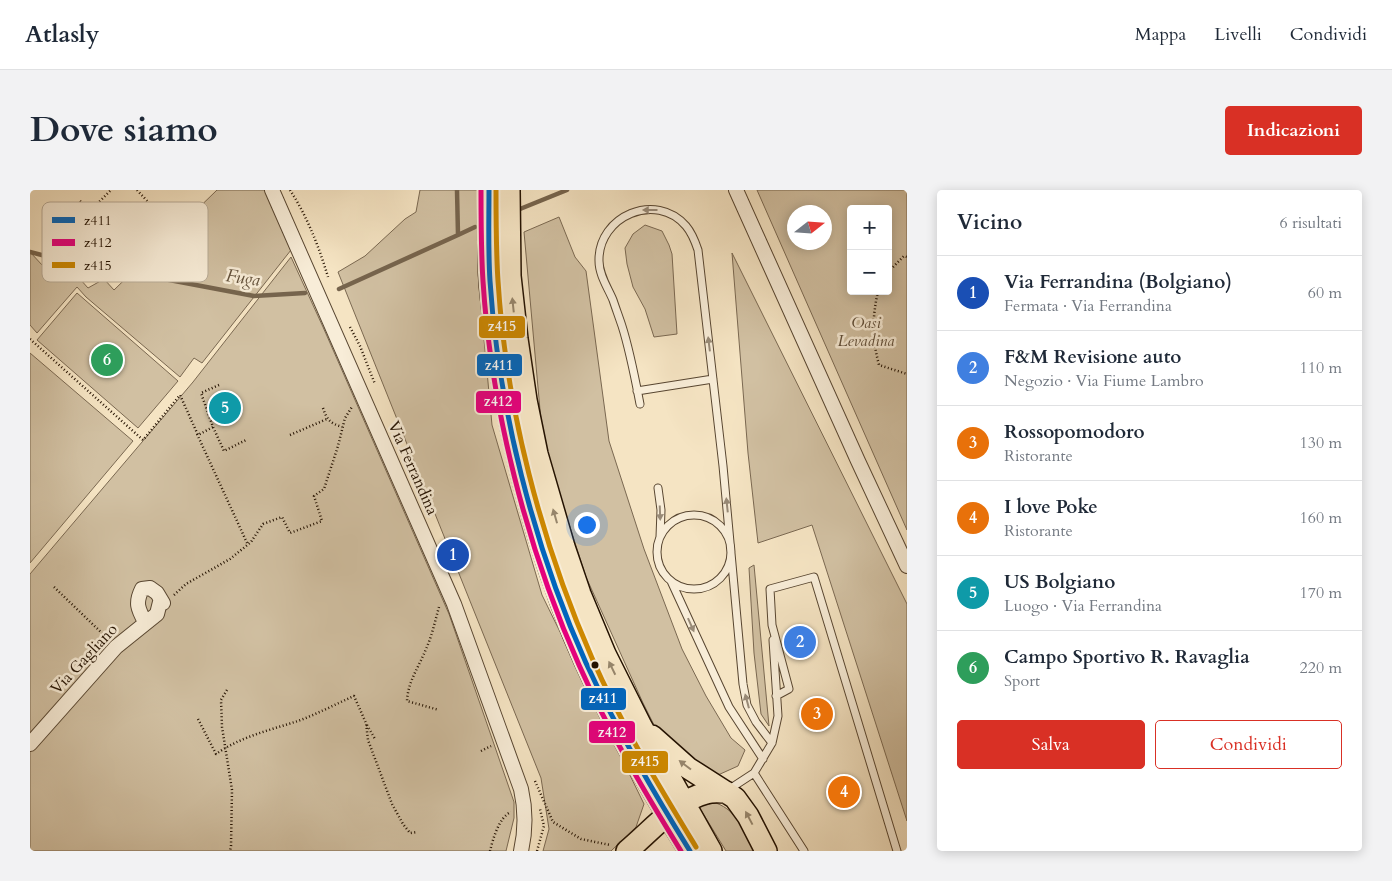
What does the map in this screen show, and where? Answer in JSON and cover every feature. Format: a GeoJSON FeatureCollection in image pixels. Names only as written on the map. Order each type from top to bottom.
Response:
{"type":"FeatureCollection","features":[{"type":"Feature","properties":{"kind":"main road"},"geometry":{"type":"LineString","coordinates":[[489,190],[491,290],[509,419],[533,516],[552,576],[584,659],[622,734],[676,809],[711,851]]}},
{"type":"Feature","properties":{"kind":"main road"},"geometry":{"type":"LineString","coordinates":[[509,190],[510,276],[526,400],[537,454],[580,594],[605,654],[640,726],[676,809],[690,851]]}},
{"type":"Feature","properties":{"kind":"main road"},"geometry":{"type":"LineString","coordinates":[[640,726],[688,768],[735,798],[742,806],[766,851]]}},
{"type":"Feature","properties":{"kind":"main road"},"geometry":{"type":"LineString","coordinates":[[627,851],[676,809],[707,793],[726,792]]}},
{"type":"Feature","properties":{"kind":"street","name":"Via Ferrandina"},"geometry":{"type":"LineString","coordinates":[[272,190],[449,592],[521,789],[525,806],[525,836],[521,851]]}},
{"type":"Feature","properties":{"kind":"street"},"geometry":{"type":"LineString","coordinates":[[736,190],[907,566]]}},
{"type":"Feature","properties":{"kind":"street"},"geometry":{"type":"LineString","coordinates":[[145,622],[138,609],[138,596],[142,589],[150,588],[157,593],[163,603]]}},
{"type":"Feature","properties":{"kind":"street","name":"Via Gagliano"},"geometry":{"type":"LineString","coordinates":[[30,744],[116,647],[157,614],[160,602],[163,603]]}},
{"type":"Feature","properties":{"kind":"lane"},"geometry":{"type":"LineString","coordinates":[[640,404],[622,327],[603,279],[599,262],[601,245],[613,225],[624,216],[637,211],[654,210],[672,215],[680,220],[694,237],[698,250],[747,705],[756,722],[772,743]]}},
{"type":"Feature","properties":{"kind":"lane"},"geometry":{"type":"LineString","coordinates":[[637,391],[713,379]]}},
{"type":"Feature","properties":{"kind":"lane"},"geometry":{"type":"LineString","coordinates":[[658,488],[661,510],[659,563],[671,581],[728,707],[763,759]]}},
{"type":"Feature","properties":{"kind":"lane"},"geometry":{"type":"LineString","coordinates":[[660,539],[666,528],[676,521],[687,516],[699,516],[710,519],[720,526],[727,536],[731,547],[728,569],[713,585],[691,589],[681,587],[671,581]]}},
{"type":"Feature","properties":{"kind":"lane"},"geometry":{"type":"LineString","coordinates":[[726,792],[754,773],[772,743],[778,716],[770,589],[814,577],[898,851]]}},
{"type":"Feature","properties":{"kind":"lane"},"geometry":{"type":"LineString","coordinates":[[772,625],[789,688],[776,696]]}},
{"type":"Feature","properties":{"kind":"lane"},"geometry":{"type":"LineString","coordinates":[[754,773],[804,851]]}},
{"type":"Feature","properties":{"kind":"path"},"geometry":{"type":"LineString","coordinates":[[99,202],[111,190]]}},
{"type":"Feature","properties":{"kind":"path"},"geometry":{"type":"LineString","coordinates":[[137,190],[148,202]]}},
{"type":"Feature","properties":{"kind":"path"},"geometry":{"type":"LineString","coordinates":[[892,268],[904,256],[907,257]]}},
{"type":"Feature","properties":{"kind":"path"},"geometry":{"type":"LineString","coordinates":[[877,295],[873,320],[874,345],[879,366],[907,374]]}},
{"type":"Feature","properties":{"kind":"path"},"geometry":{"type":"LineString","coordinates":[[30,339],[143,440],[180,395],[248,545]]}},
{"type":"Feature","properties":{"kind":"path"},"geometry":{"type":"LineString","coordinates":[[219,386],[200,393],[224,452],[246,440]]}},
{"type":"Feature","properties":{"kind":"path"},"geometry":{"type":"LineString","coordinates":[[163,603],[186,584],[220,566],[248,545],[263,524],[282,517],[290,533],[322,521],[314,496],[324,489],[345,418],[361,393]]}},
{"type":"Feature","properties":{"kind":"path"},"geometry":{"type":"LineString","coordinates":[[324,408],[327,419],[342,428]]}},
{"type":"Feature","properties":{"kind":"path"},"geometry":{"type":"LineString","coordinates":[[290,435],[327,419]]}},
{"type":"Feature","properties":{"kind":"path"},"geometry":{"type":"LineString","coordinates":[[197,434],[213,427]]}},
{"type":"Feature","properties":{"kind":"path"},"geometry":{"type":"LineString","coordinates":[[54,587],[116,647]]}},
{"type":"Feature","properties":{"kind":"path"},"geometry":{"type":"LineString","coordinates":[[439,710],[407,701],[407,690],[426,650],[439,606],[449,592]]}},
{"type":"Feature","properties":{"kind":"path"},"geometry":{"type":"LineString","coordinates":[[227,690],[221,700],[222,727],[232,790],[230,851]]}},
{"type":"Feature","properties":{"kind":"path"},"geometry":{"type":"LineString","coordinates":[[198,720],[216,754],[225,747],[259,733],[300,720],[354,696],[375,739]]}},
{"type":"Feature","properties":{"kind":"path"},"geometry":{"type":"LineString","coordinates":[[366,723],[368,740],[392,804],[410,833],[416,832]]}},
{"type":"Feature","properties":{"kind":"path"},"geometry":{"type":"LineString","coordinates":[[490,851],[505,814],[525,806]]}},
{"type":"Feature","properties":{"kind":"green space"},"geometry":{"type":"Polygon","coordinates":[[[217,190],[265,190],[291,250],[202,363],[194,358],[180,377],[86,297],[77,287],[37,333],[30,325],[30,252],[42,265],[42,282],[83,282],[88,288],[99,282],[107,282],[114,290],[122,282],[208,282],[208,202],[205,202],[217,190]]]}},
{"type":"Feature","properties":{"kind":"green space"},"geometry":{"type":"Polygon","coordinates":[[[420,190],[478,190],[478,275],[492,425],[542,595],[644,804],[636,827],[611,851],[543,851],[549,829],[541,778],[338,272],[365,256],[405,219],[416,212],[420,190]]]}},
{"type":"Feature","properties":{"kind":"green space","name":"Oasi Levadina"},"geometry":{"type":"Polygon","coordinates":[[[757,190],[907,190],[907,530],[757,190]]]}},
{"type":"Feature","properties":{"kind":"green space"},"geometry":{"type":"Polygon","coordinates":[[[559,217],[575,257],[586,271],[609,441],[644,549],[682,649],[706,696],[731,738],[745,750],[738,766],[718,775],[693,764],[658,733],[586,577],[543,443],[524,232],[559,217]]]}},
{"type":"Feature","properties":{"kind":"green space"},"geometry":{"type":"Polygon","coordinates":[[[645,225],[662,231],[672,254],[677,334],[654,337],[645,309],[633,287],[625,248],[633,234],[645,225]]]}},
{"type":"Feature","properties":{"kind":"green space"},"geometry":{"type":"Polygon","coordinates":[[[732,253],[907,604],[907,821],[812,525],[758,543],[748,453],[732,253]]]}},
{"type":"Feature","properties":{"kind":"green space"},"geometry":{"type":"Polygon","coordinates":[[[291,257],[449,614],[514,802],[514,818],[506,851],[30,851],[30,574],[193,382],[291,257]]]}},
{"type":"Feature","properties":{"kind":"green space"},"geometry":{"type":"Polygon","coordinates":[[[77,293],[178,381],[138,428],[37,340],[77,293]]]}},
{"type":"Feature","properties":{"kind":"green space"},"geometry":{"type":"Polygon","coordinates":[[[30,353],[133,441],[30,563],[30,353]]]}},
{"type":"Feature","properties":{"kind":"green space"},"geometry":{"type":"Polygon","coordinates":[[[754,565],[769,726],[761,714],[754,653],[749,568],[754,565]]]}},
{"type":"Feature","properties":{"kind":"green space"},"geometry":{"type":"Polygon","coordinates":[[[716,803],[730,811],[735,817],[755,851],[726,851],[699,807],[716,803]]]}},
{"type":"Feature","properties":{"kind":"waterway","name":"Fuga"},"geometry":{"type":"LineString","coordinates":[[339,289],[458,235],[457,190]]}},
{"type":"Feature","properties":{"kind":"waterway"},"geometry":{"type":"LineString","coordinates":[[520,209],[567,190]]}},
{"type":"Feature","properties":{"kind":"waterway"},"geometry":{"type":"LineString","coordinates":[[458,235],[475,227]]}},
{"type":"Feature","properties":{"kind":"waterway","name":"Fuga"},"geometry":{"type":"LineString","coordinates":[[30,252],[42,255]]}},
{"type":"Feature","properties":{"kind":"waterway","name":"Fuga"},"geometry":{"type":"LineString","coordinates":[[180,282],[254,296],[305,293]]}},
{"type":"Feature","properties":{"kind":"transit line","name":"z412"},"geometry":{"type":"LineString","coordinates":[[481,190],[481,247],[487,329],[503,428],[528,526],[560,620],[590,689],[627,760],[681,851]]}},
{"type":"Feature","properties":{"kind":"transit line","name":"z411"},"geometry":{"type":"LineString","coordinates":[[489,190],[489,269],[494,329],[510,426],[535,525],[567,619],[586,663],[635,758],[690,851]]}},
{"type":"Feature","properties":{"kind":"transit line","name":"z415"},"geometry":{"type":"LineString","coordinates":[[496,190],[496,247],[502,329],[518,426],[542,521],[574,614],[603,683],[641,754],[696,847]]}},
{"type":"Feature","properties":{"kind":"place","name":"Campo Sportivo R. Ravaglia"},"geometry":{"type":"Point","coordinates":[107,360]}},
{"type":"Feature","properties":{"kind":"place","name":"US Bolgiano"},"geometry":{"type":"Point","coordinates":[225,408]}},
{"type":"Feature","properties":{"kind":"place","name":"Via Ferrandina (Bolgiano)"},"geometry":{"type":"Point","coordinates":[453,555]}},
{"type":"Feature","properties":{"kind":"place","name":"F&M Revisione auto"},"geometry":{"type":"Point","coordinates":[800,642]}},
{"type":"Feature","properties":{"kind":"place","name":"Rossopomodoro"},"geometry":{"type":"Point","coordinates":[817,714]}},
{"type":"Feature","properties":{"kind":"place","name":"I love Poke"},"geometry":{"type":"Point","coordinates":[844,792]}}]}
